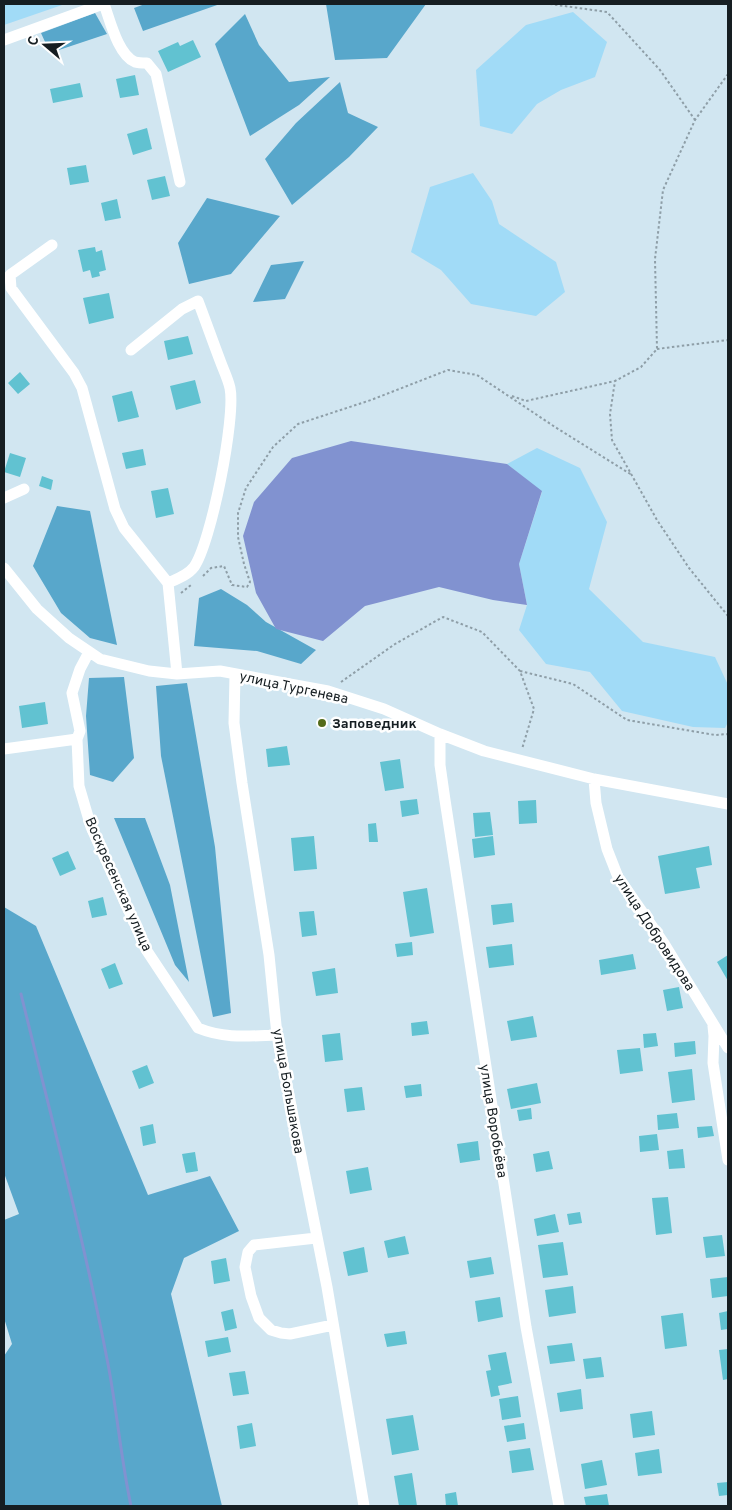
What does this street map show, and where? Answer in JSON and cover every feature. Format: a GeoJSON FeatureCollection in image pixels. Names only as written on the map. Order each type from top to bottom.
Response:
{"type":"FeatureCollection","features":[{"type":"Feature","properties":{"kind":"street"},"geometry":{"type":"LineString","coordinates":[[4,40],[104,4],[116,37],[125,53],[135,62],[147,63],[156,74],[180,182]]}},
{"type":"Feature","properties":{"kind":"street"},"geometry":{"type":"LineString","coordinates":[[52,245],[10,275],[11,288],[74,373],[82,388],[114,509],[124,528],[168,583],[176,674]]}},
{"type":"Feature","properties":{"kind":"street"},"geometry":{"type":"LineString","coordinates":[[131,350],[182,309],[198,301],[230,389],[231,413],[224,456],[214,514],[202,553],[193,568],[185,575],[168,583]]}},
{"type":"Feature","properties":{"kind":"street"},"geometry":{"type":"LineString","coordinates":[[4,498],[24,489]]}},
{"type":"Feature","properties":{"kind":"street","name":"улица Тургенева"},"geometry":{"type":"LineString","coordinates":[[4,568],[37,609],[69,638],[100,659],[149,671],[176,674],[220,671],[328,691],[384,709],[484,751],[594,779],[728,804]]}},
{"type":"Feature","properties":{"kind":"street","name":"Воскресенская улица"},"geometry":{"type":"LineString","coordinates":[[89,652],[80,669],[72,693],[80,731],[77,739],[79,786],[91,827],[147,951],[198,1028],[212,1034],[229,1037],[277,1035]]}},
{"type":"Feature","properties":{"kind":"street","name":"улица Большакова"},"geometry":{"type":"LineString","coordinates":[[235,674],[234,723],[269,955],[277,1035],[333,1326],[364,1506]]}},
{"type":"Feature","properties":{"kind":"street","name":"улица Воробьёва"},"geometry":{"type":"LineString","coordinates":[[440,734],[440,765],[449,830],[526,1327],[559,1506]]}},
{"type":"Feature","properties":{"kind":"street"},"geometry":{"type":"LineString","coordinates":[[4,749],[77,739]]}},
{"type":"Feature","properties":{"kind":"street","name":"улица Добровидова"},"geometry":{"type":"LineString","coordinates":[[594,779],[596,803],[607,849],[618,877],[665,945],[728,1048]]}},
{"type":"Feature","properties":{"kind":"street"},"geometry":{"type":"LineString","coordinates":[[713,1022],[713,1063],[728,1160]]}},
{"type":"Feature","properties":{"kind":"street"},"geometry":{"type":"LineString","coordinates":[[316,1238],[254,1245],[248,1252],[245,1267],[251,1296],[259,1318],[271,1330],[290,1334],[333,1326]]}},
{"type":"Feature","properties":{"kind":"path"},"geometry":{"type":"LineString","coordinates":[[550,4],[607,12],[660,70],[695,120]]}},
{"type":"Feature","properties":{"kind":"path"},"geometry":{"type":"LineString","coordinates":[[657,349],[656,260],[663,190],[695,120],[728,74]]}},
{"type":"Feature","properties":{"kind":"path"},"geometry":{"type":"LineString","coordinates":[[508,394],[526,401],[615,381],[641,367],[657,349],[728,340]]}},
{"type":"Feature","properties":{"kind":"path"},"geometry":{"type":"LineString","coordinates":[[199,579],[212,568],[224,566],[232,585],[247,587],[250,582],[238,537],[238,513],[246,488],[273,447],[298,424],[371,400],[448,370],[478,375],[555,427],[632,475]]}},
{"type":"Feature","properties":{"kind":"path"},"geometry":{"type":"LineString","coordinates":[[615,381],[610,414],[612,440],[657,520],[688,568],[728,616]]}},
{"type":"Feature","properties":{"kind":"path"},"geometry":{"type":"LineString","coordinates":[[170,603],[193,584]]}},
{"type":"Feature","properties":{"kind":"path"},"geometry":{"type":"LineString","coordinates":[[328,691],[395,644],[444,617],[482,632],[520,671],[534,709],[518,760]]}},
{"type":"Feature","properties":{"kind":"path"},"geometry":{"type":"LineString","coordinates":[[520,671],[573,684],[628,720],[715,734],[728,734]]}},
{"type":"Feature","properties":{"kind":"shaded area"},"geometry":{"type":"Polygon","coordinates":[[[4,4],[65,4],[4,25],[4,4]]]}},
{"type":"Feature","properties":{"kind":"shaded area"},"geometry":{"type":"Polygon","coordinates":[[[145,4],[220,4],[143,31],[134,8],[145,4]]]}},
{"type":"Feature","properties":{"kind":"shaded area"},"geometry":{"type":"Polygon","coordinates":[[[326,4],[426,4],[387,58],[335,60],[326,4]]]}},
{"type":"Feature","properties":{"kind":"shaded area"},"geometry":{"type":"Polygon","coordinates":[[[573,12],[607,42],[595,77],[561,90],[537,104],[512,134],[480,126],[476,70],[526,25],[573,12]]]}},
{"type":"Feature","properties":{"kind":"shaded area"},"geometry":{"type":"Polygon","coordinates":[[[95,13],[107,34],[50,53],[41,33],[95,13]]]}},
{"type":"Feature","properties":{"kind":"shaded area"},"geometry":{"type":"Polygon","coordinates":[[[245,14],[259,45],[289,82],[330,77],[299,105],[250,136],[215,44],[245,14]]]}},
{"type":"Feature","properties":{"kind":"shaded area"},"geometry":{"type":"Polygon","coordinates":[[[340,82],[348,113],[378,127],[349,157],[292,205],[265,159],[296,123],[340,82]]]}},
{"type":"Feature","properties":{"kind":"shaded area"},"geometry":{"type":"Polygon","coordinates":[[[473,173],[492,201],[499,224],[556,262],[565,292],[536,316],[471,304],[441,270],[411,252],[430,187],[473,173]]]}},
{"type":"Feature","properties":{"kind":"shaded area"},"geometry":{"type":"Polygon","coordinates":[[[207,198],[280,216],[231,274],[189,284],[178,243],[207,198]]]}},
{"type":"Feature","properties":{"kind":"shaded area"},"geometry":{"type":"Polygon","coordinates":[[[304,261],[285,299],[253,302],[271,265],[304,261]]]}},
{"type":"Feature","properties":{"kind":"shaded area"},"geometry":{"type":"Polygon","coordinates":[[[351,441],[507,464],[542,491],[519,564],[527,605],[493,600],[439,587],[365,606],[323,641],[276,629],[256,593],[243,536],[254,502],[292,458],[351,441]]]}},
{"type":"Feature","properties":{"kind":"shaded area"},"geometry":{"type":"Polygon","coordinates":[[[537,448],[580,468],[607,522],[589,589],[643,642],[715,657],[728,685],[728,722],[725,728],[693,727],[622,711],[590,672],[546,664],[519,630],[527,605],[519,564],[542,492],[507,464],[537,448]]]}},
{"type":"Feature","properties":{"kind":"shaded area"},"geometry":{"type":"Polygon","coordinates":[[[57,506],[90,511],[117,645],[90,638],[61,613],[33,566],[57,506]]]}},
{"type":"Feature","properties":{"kind":"shaded area"},"geometry":{"type":"Polygon","coordinates":[[[221,589],[247,605],[266,622],[316,650],[301,664],[257,651],[194,646],[199,598],[221,589]]]}},
{"type":"Feature","properties":{"kind":"shaded area"},"geometry":{"type":"Polygon","coordinates":[[[124,677],[134,758],[113,782],[90,775],[86,716],[89,678],[124,677]]]}},
{"type":"Feature","properties":{"kind":"shaded area"},"geometry":{"type":"Polygon","coordinates":[[[187,683],[215,847],[231,1013],[213,1017],[161,756],[156,686],[187,683]]]}},
{"type":"Feature","properties":{"kind":"shaded area"},"geometry":{"type":"Polygon","coordinates":[[[114,818],[145,818],[170,885],[189,982],[175,965],[114,818]]]}},
{"type":"Feature","properties":{"kind":"shaded area"},"geometry":{"type":"Polygon","coordinates":[[[4,907],[36,926],[148,1195],[210,1176],[239,1231],[184,1258],[171,1294],[222,1506],[4,1506],[4,1356],[12,1344],[4,1318],[4,1220],[19,1214],[4,1173],[4,907]]]}},
{"type":"Feature","properties":{"kind":"building"},"geometry":{"type":"Polygon","coordinates":[[[193,40],[201,57],[168,72],[158,51],[178,42],[180,46],[193,40]]]}},
{"type":"Feature","properties":{"kind":"building"},"geometry":{"type":"Polygon","coordinates":[[[135,75],[139,95],[120,98],[116,79],[135,75]]]}},
{"type":"Feature","properties":{"kind":"building"},"geometry":{"type":"Polygon","coordinates":[[[80,83],[83,97],[53,103],[50,89],[80,83]]]}},
{"type":"Feature","properties":{"kind":"building"},"geometry":{"type":"Polygon","coordinates":[[[147,128],[152,149],[133,155],[127,134],[147,128]]]}},
{"type":"Feature","properties":{"kind":"building"},"geometry":{"type":"Polygon","coordinates":[[[86,165],[89,182],[70,185],[67,168],[86,165]]]}},
{"type":"Feature","properties":{"kind":"building"},"geometry":{"type":"Polygon","coordinates":[[[165,176],[170,196],[152,200],[147,180],[165,176]]]}},
{"type":"Feature","properties":{"kind":"building"},"geometry":{"type":"Polygon","coordinates":[[[117,199],[121,218],[105,221],[101,203],[117,199]]]}},
{"type":"Feature","properties":{"kind":"building"},"geometry":{"type":"Polygon","coordinates":[[[95,247],[96,252],[102,250],[106,270],[99,272],[100,276],[92,278],[90,270],[83,272],[78,250],[95,247]]]}},
{"type":"Feature","properties":{"kind":"building"},"geometry":{"type":"Polygon","coordinates":[[[109,293],[114,318],[89,324],[83,298],[109,293]]]}},
{"type":"Feature","properties":{"kind":"building"},"geometry":{"type":"Polygon","coordinates":[[[188,336],[193,354],[168,360],[164,341],[188,336]]]}},
{"type":"Feature","properties":{"kind":"building"},"geometry":{"type":"Polygon","coordinates":[[[20,372],[30,384],[18,394],[8,383],[20,372]]]}},
{"type":"Feature","properties":{"kind":"building"},"geometry":{"type":"Polygon","coordinates":[[[195,380],[201,403],[176,410],[170,386],[195,380]]]}},
{"type":"Feature","properties":{"kind":"building"},"geometry":{"type":"Polygon","coordinates":[[[132,391],[139,417],[118,422],[112,396],[132,391]]]}},
{"type":"Feature","properties":{"kind":"building"},"geometry":{"type":"Polygon","coordinates":[[[143,449],[146,465],[126,469],[122,453],[143,449]]]}},
{"type":"Feature","properties":{"kind":"building"},"geometry":{"type":"Polygon","coordinates":[[[10,453],[26,458],[20,477],[4,472],[10,453]]]}},
{"type":"Feature","properties":{"kind":"building"},"geometry":{"type":"Polygon","coordinates":[[[42,476],[53,480],[51,490],[39,486],[42,476]]]}},
{"type":"Feature","properties":{"kind":"building"},"geometry":{"type":"Polygon","coordinates":[[[168,488],[174,514],[156,518],[151,491],[168,488]]]}},
{"type":"Feature","properties":{"kind":"building"},"geometry":{"type":"Polygon","coordinates":[[[45,702],[48,724],[22,728],[19,706],[45,702]]]}},
{"type":"Feature","properties":{"kind":"building"},"geometry":{"type":"Polygon","coordinates":[[[287,746],[290,765],[268,767],[266,749],[287,746]]]}},
{"type":"Feature","properties":{"kind":"building"},"geometry":{"type":"Polygon","coordinates":[[[400,759],[404,788],[385,791],[380,762],[400,759]]]}},
{"type":"Feature","properties":{"kind":"building"},"geometry":{"type":"Polygon","coordinates":[[[417,799],[419,814],[402,817],[400,801],[417,799]]]}},
{"type":"Feature","properties":{"kind":"building"},"geometry":{"type":"Polygon","coordinates":[[[536,800],[537,823],[519,824],[518,801],[536,800]]]}},
{"type":"Feature","properties":{"kind":"building"},"geometry":{"type":"Polygon","coordinates":[[[490,812],[493,835],[475,837],[473,813],[490,812]]]}},
{"type":"Feature","properties":{"kind":"building"},"geometry":{"type":"Polygon","coordinates":[[[376,823],[378,842],[369,842],[368,824],[376,823]]]}},
{"type":"Feature","properties":{"kind":"building"},"geometry":{"type":"Polygon","coordinates":[[[314,836],[317,869],[294,871],[291,838],[314,836]]]}},
{"type":"Feature","properties":{"kind":"building"},"geometry":{"type":"Polygon","coordinates":[[[493,836],[495,855],[474,858],[472,839],[493,836]]]}},
{"type":"Feature","properties":{"kind":"building"},"geometry":{"type":"Polygon","coordinates":[[[709,846],[712,865],[696,868],[700,888],[665,894],[658,856],[709,846]]]}},
{"type":"Feature","properties":{"kind":"building"},"geometry":{"type":"Polygon","coordinates":[[[68,851],[76,869],[60,876],[52,858],[68,851]]]}},
{"type":"Feature","properties":{"kind":"building"},"geometry":{"type":"Polygon","coordinates":[[[427,888],[434,933],[410,937],[403,892],[427,888]]]}},
{"type":"Feature","properties":{"kind":"building"},"geometry":{"type":"Polygon","coordinates":[[[103,897],[107,915],[92,918],[88,901],[103,897]]]}},
{"type":"Feature","properties":{"kind":"building"},"geometry":{"type":"Polygon","coordinates":[[[512,903],[514,922],[493,925],[491,905],[512,903]]]}},
{"type":"Feature","properties":{"kind":"building"},"geometry":{"type":"Polygon","coordinates":[[[314,911],[317,935],[302,937],[299,912],[314,911]]]}},
{"type":"Feature","properties":{"kind":"building"},"geometry":{"type":"Polygon","coordinates":[[[412,942],[413,955],[397,957],[395,944],[412,942]]]}},
{"type":"Feature","properties":{"kind":"building"},"geometry":{"type":"Polygon","coordinates":[[[512,944],[514,965],[489,968],[486,947],[512,944]]]}},
{"type":"Feature","properties":{"kind":"building"},"geometry":{"type":"Polygon","coordinates":[[[633,954],[636,969],[601,975],[599,960],[633,954]]]}},
{"type":"Feature","properties":{"kind":"building"},"geometry":{"type":"Polygon","coordinates":[[[728,955],[728,981],[717,962],[728,955]]]}},
{"type":"Feature","properties":{"kind":"building"},"geometry":{"type":"Polygon","coordinates":[[[115,963],[123,984],[109,989],[101,969],[115,963]]]}},
{"type":"Feature","properties":{"kind":"building"},"geometry":{"type":"Polygon","coordinates":[[[335,968],[338,993],[316,996],[312,972],[335,968]]]}},
{"type":"Feature","properties":{"kind":"building"},"geometry":{"type":"Polygon","coordinates":[[[679,987],[683,1008],[667,1011],[663,990],[679,987]]]}},
{"type":"Feature","properties":{"kind":"building"},"geometry":{"type":"Polygon","coordinates":[[[533,1016],[537,1037],[511,1041],[507,1021],[533,1016]]]}},
{"type":"Feature","properties":{"kind":"building"},"geometry":{"type":"Polygon","coordinates":[[[427,1021],[429,1034],[412,1036],[411,1023],[427,1021]]]}},
{"type":"Feature","properties":{"kind":"building"},"geometry":{"type":"Polygon","coordinates":[[[340,1033],[343,1060],[325,1062],[322,1035],[340,1033]]]}},
{"type":"Feature","properties":{"kind":"building"},"geometry":{"type":"Polygon","coordinates":[[[656,1033],[658,1046],[644,1048],[643,1034],[656,1033]]]}},
{"type":"Feature","properties":{"kind":"building"},"geometry":{"type":"Polygon","coordinates":[[[695,1041],[696,1054],[675,1057],[674,1043],[695,1041]]]}},
{"type":"Feature","properties":{"kind":"building"},"geometry":{"type":"Polygon","coordinates":[[[640,1048],[643,1071],[620,1074],[617,1050],[640,1048]]]}},
{"type":"Feature","properties":{"kind":"building"},"geometry":{"type":"Polygon","coordinates":[[[147,1065],[154,1083],[139,1089],[132,1071],[147,1065]]]}},
{"type":"Feature","properties":{"kind":"building"},"geometry":{"type":"Polygon","coordinates":[[[692,1069],[695,1100],[672,1103],[668,1072],[692,1069]]]}},
{"type":"Feature","properties":{"kind":"building"},"geometry":{"type":"Polygon","coordinates":[[[537,1083],[541,1103],[511,1109],[507,1089],[537,1083]]]}},
{"type":"Feature","properties":{"kind":"building"},"geometry":{"type":"Polygon","coordinates":[[[421,1084],[422,1096],[406,1098],[404,1086],[421,1084]]]}},
{"type":"Feature","properties":{"kind":"building"},"geometry":{"type":"Polygon","coordinates":[[[362,1087],[365,1110],[347,1112],[344,1089],[362,1087]]]}},
{"type":"Feature","properties":{"kind":"building"},"geometry":{"type":"Polygon","coordinates":[[[531,1108],[532,1119],[519,1121],[517,1110],[531,1108]]]}},
{"type":"Feature","properties":{"kind":"building"},"geometry":{"type":"Polygon","coordinates":[[[677,1113],[679,1128],[658,1130],[657,1115],[677,1113]]]}},
{"type":"Feature","properties":{"kind":"building"},"geometry":{"type":"Polygon","coordinates":[[[153,1124],[156,1143],[143,1146],[140,1127],[153,1124]]]}},
{"type":"Feature","properties":{"kind":"building"},"geometry":{"type":"Polygon","coordinates":[[[712,1126],[714,1136],[698,1138],[697,1127],[712,1126]]]}},
{"type":"Feature","properties":{"kind":"building"},"geometry":{"type":"Polygon","coordinates":[[[657,1134],[659,1150],[640,1152],[639,1136],[657,1134]]]}},
{"type":"Feature","properties":{"kind":"building"},"geometry":{"type":"Polygon","coordinates":[[[478,1141],[480,1160],[460,1163],[457,1144],[478,1141]]]}},
{"type":"Feature","properties":{"kind":"building"},"geometry":{"type":"Polygon","coordinates":[[[683,1149],[685,1168],[669,1169],[667,1151],[683,1149]]]}},
{"type":"Feature","properties":{"kind":"building"},"geometry":{"type":"Polygon","coordinates":[[[549,1151],[553,1169],[536,1172],[533,1154],[549,1151]]]}},
{"type":"Feature","properties":{"kind":"building"},"geometry":{"type":"Polygon","coordinates":[[[195,1152],[198,1171],[186,1173],[182,1154],[195,1152]]]}},
{"type":"Feature","properties":{"kind":"building"},"geometry":{"type":"Polygon","coordinates":[[[368,1167],[372,1190],[350,1194],[346,1171],[368,1167]]]}},
{"type":"Feature","properties":{"kind":"building"},"geometry":{"type":"Polygon","coordinates":[[[668,1197],[672,1233],[656,1235],[652,1198],[668,1197]]]}},
{"type":"Feature","properties":{"kind":"building"},"geometry":{"type":"Polygon","coordinates":[[[580,1212],[582,1223],[569,1225],[567,1214],[580,1212]]]}},
{"type":"Feature","properties":{"kind":"building"},"geometry":{"type":"Polygon","coordinates":[[[555,1214],[559,1232],[537,1236],[534,1219],[555,1214]]]}},
{"type":"Feature","properties":{"kind":"building"},"geometry":{"type":"Polygon","coordinates":[[[722,1235],[725,1256],[706,1258],[703,1237],[722,1235]]]}},
{"type":"Feature","properties":{"kind":"building"},"geometry":{"type":"Polygon","coordinates":[[[405,1236],[409,1254],[388,1258],[384,1241],[405,1236]]]}},
{"type":"Feature","properties":{"kind":"building"},"geometry":{"type":"Polygon","coordinates":[[[563,1242],[568,1275],[543,1278],[538,1245],[563,1242]]]}},
{"type":"Feature","properties":{"kind":"building"},"geometry":{"type":"Polygon","coordinates":[[[364,1247],[368,1272],[348,1276],[343,1252],[364,1247]]]}},
{"type":"Feature","properties":{"kind":"building"},"geometry":{"type":"Polygon","coordinates":[[[491,1257],[494,1274],[470,1278],[467,1261],[491,1257]]]}},
{"type":"Feature","properties":{"kind":"building"},"geometry":{"type":"Polygon","coordinates":[[[226,1258],[230,1281],[214,1284],[211,1261],[226,1258]]]}},
{"type":"Feature","properties":{"kind":"building"},"geometry":{"type":"Polygon","coordinates":[[[728,1277],[728,1296],[712,1298],[710,1279],[728,1277]]]}},
{"type":"Feature","properties":{"kind":"building"},"geometry":{"type":"Polygon","coordinates":[[[573,1286],[576,1313],[549,1317],[545,1290],[573,1286]]]}},
{"type":"Feature","properties":{"kind":"building"},"geometry":{"type":"Polygon","coordinates":[[[500,1297],[503,1317],[478,1322],[475,1301],[500,1297]]]}},
{"type":"Feature","properties":{"kind":"building"},"geometry":{"type":"Polygon","coordinates":[[[233,1309],[237,1328],[225,1331],[221,1312],[233,1309]]]}},
{"type":"Feature","properties":{"kind":"building"},"geometry":{"type":"Polygon","coordinates":[[[728,1311],[728,1329],[721,1330],[719,1313],[728,1311]]]}},
{"type":"Feature","properties":{"kind":"building"},"geometry":{"type":"Polygon","coordinates":[[[683,1313],[687,1346],[665,1349],[661,1316],[683,1313]]]}},
{"type":"Feature","properties":{"kind":"building"},"geometry":{"type":"Polygon","coordinates":[[[405,1331],[407,1344],[387,1347],[384,1334],[405,1331]]]}},
{"type":"Feature","properties":{"kind":"building"},"geometry":{"type":"Polygon","coordinates":[[[228,1337],[231,1352],[208,1357],[205,1341],[228,1337]]]}},
{"type":"Feature","properties":{"kind":"building"},"geometry":{"type":"Polygon","coordinates":[[[572,1343],[575,1361],[550,1364],[547,1346],[572,1343]]]}},
{"type":"Feature","properties":{"kind":"building"},"geometry":{"type":"Polygon","coordinates":[[[728,1349],[728,1379],[723,1380],[719,1350],[728,1349]]]}},
{"type":"Feature","properties":{"kind":"building"},"geometry":{"type":"Polygon","coordinates":[[[506,1352],[512,1383],[498,1386],[500,1395],[491,1397],[486,1371],[491,1370],[488,1355],[506,1352]]]}},
{"type":"Feature","properties":{"kind":"building"},"geometry":{"type":"Polygon","coordinates":[[[601,1357],[604,1377],[586,1379],[583,1359],[601,1357]]]}},
{"type":"Feature","properties":{"kind":"building"},"geometry":{"type":"Polygon","coordinates":[[[245,1371],[249,1394],[233,1396],[229,1373],[245,1371]]]}},
{"type":"Feature","properties":{"kind":"building"},"geometry":{"type":"Polygon","coordinates":[[[581,1389],[583,1409],[560,1412],[557,1393],[581,1389]]]}},
{"type":"Feature","properties":{"kind":"building"},"geometry":{"type":"Polygon","coordinates":[[[518,1396],[521,1417],[502,1420],[499,1399],[518,1396]]]}},
{"type":"Feature","properties":{"kind":"building"},"geometry":{"type":"Polygon","coordinates":[[[652,1411],[655,1435],[633,1438],[630,1414],[652,1411]]]}},
{"type":"Feature","properties":{"kind":"building"},"geometry":{"type":"Polygon","coordinates":[[[413,1415],[419,1450],[392,1455],[386,1419],[413,1415]]]}},
{"type":"Feature","properties":{"kind":"building"},"geometry":{"type":"Polygon","coordinates":[[[252,1423],[256,1446],[240,1449],[237,1426],[252,1423]]]}},
{"type":"Feature","properties":{"kind":"building"},"geometry":{"type":"Polygon","coordinates":[[[524,1423],[526,1439],[507,1442],[504,1426],[524,1423]]]}},
{"type":"Feature","properties":{"kind":"building"},"geometry":{"type":"Polygon","coordinates":[[[530,1448],[534,1470],[512,1473],[509,1451],[530,1448]]]}},
{"type":"Feature","properties":{"kind":"building"},"geometry":{"type":"Polygon","coordinates":[[[659,1449],[662,1473],[638,1476],[635,1453],[659,1449]]]}},
{"type":"Feature","properties":{"kind":"building"},"geometry":{"type":"Polygon","coordinates":[[[602,1460],[607,1485],[585,1489],[581,1464],[602,1460]]]}},
{"type":"Feature","properties":{"kind":"building"},"geometry":{"type":"Polygon","coordinates":[[[412,1473],[417,1506],[399,1506],[394,1476],[412,1473]]]}},
{"type":"Feature","properties":{"kind":"building"},"geometry":{"type":"Polygon","coordinates":[[[728,1482],[728,1495],[719,1496],[717,1483],[728,1482]]]}},
{"type":"Feature","properties":{"kind":"building"},"geometry":{"type":"Polygon","coordinates":[[[456,1492],[458,1506],[446,1506],[445,1494],[456,1492]]]}},
{"type":"Feature","properties":{"kind":"building"},"geometry":{"type":"Polygon","coordinates":[[[607,1494],[609,1506],[586,1506],[584,1497],[607,1494]]]}},
{"type":"Feature","properties":{"kind":"waterway"},"geometry":{"type":"LineString","coordinates":[[21,994],[67,1178],[99,1317],[131,1506]]}},
{"type":"Feature","properties":{"kind":"place","name":"Заповедник"},"geometry":{"type":"Point","coordinates":[322,723]}}]}
